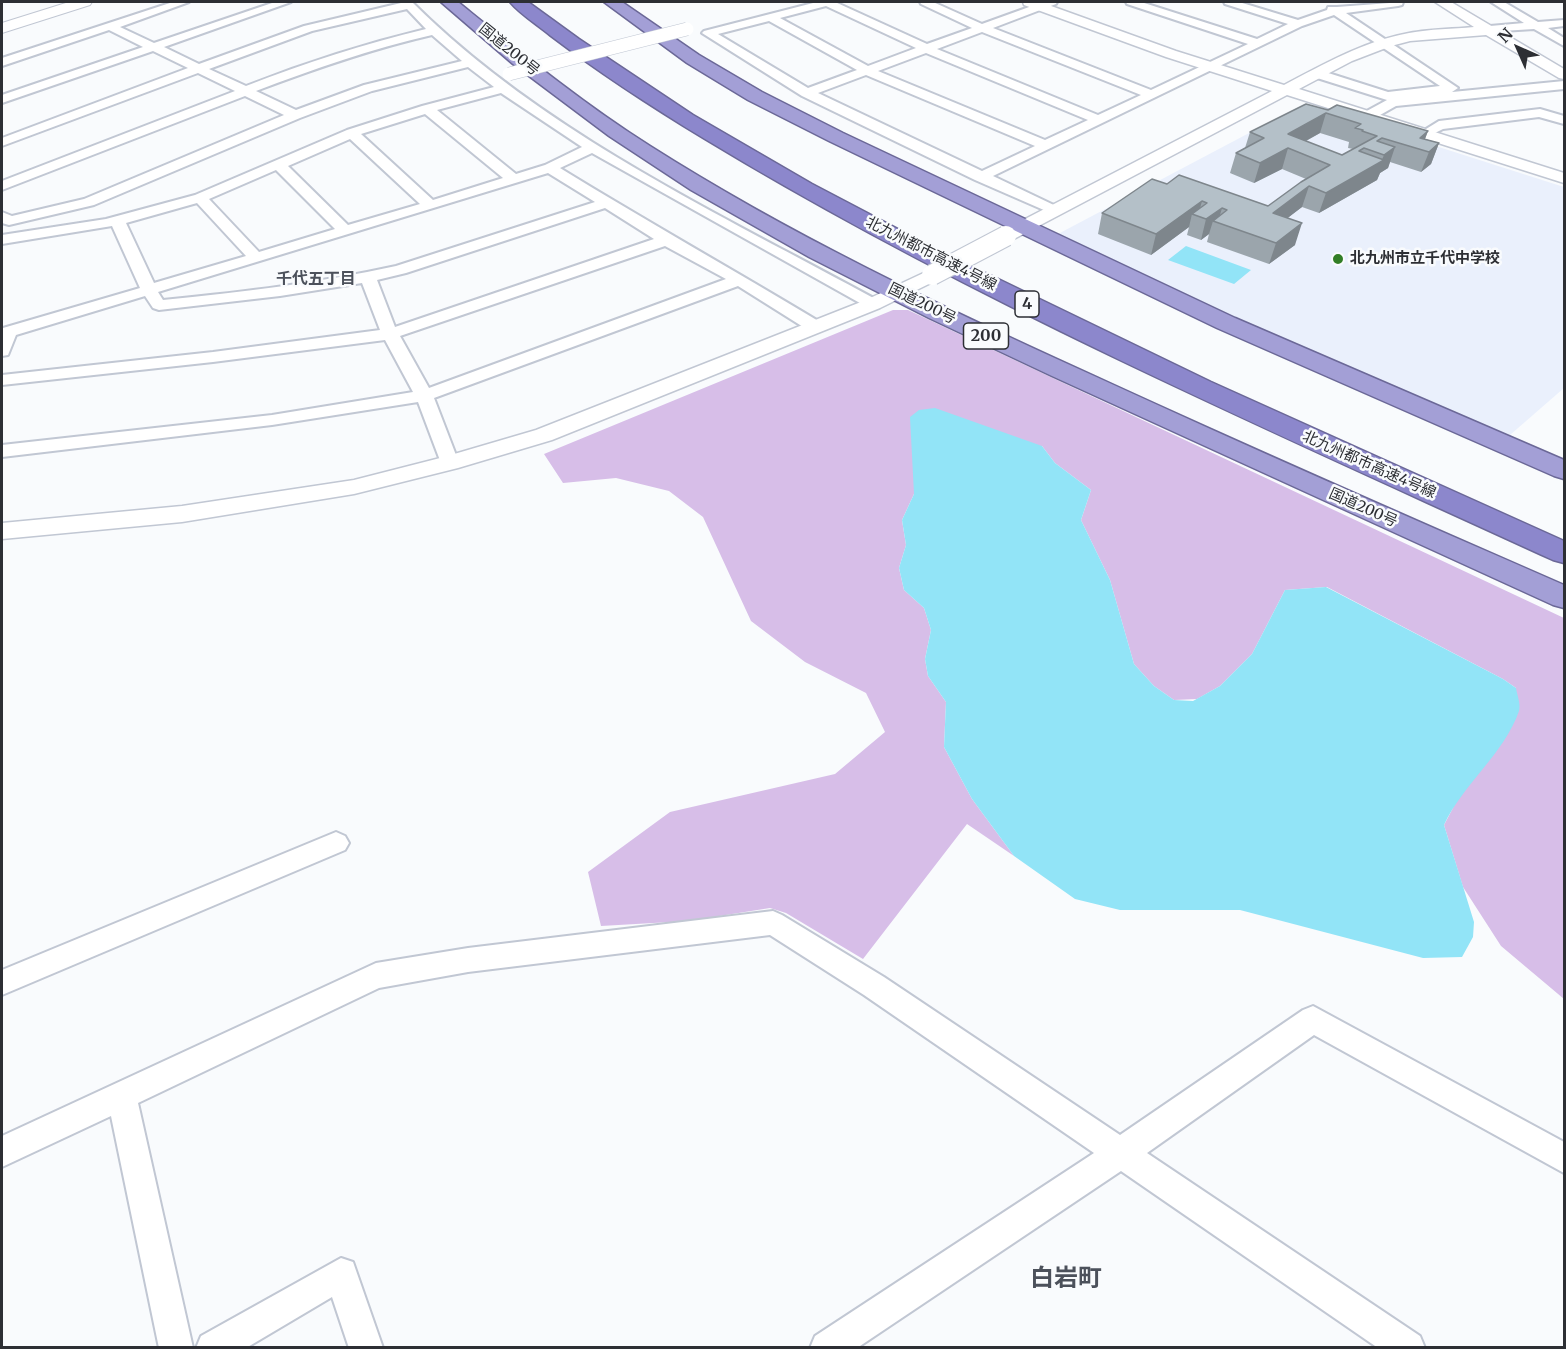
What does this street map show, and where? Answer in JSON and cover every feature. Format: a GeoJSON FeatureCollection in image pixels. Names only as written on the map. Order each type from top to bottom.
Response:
{"type":"FeatureCollection","features":[{"type":"Feature","properties":{"kind":"highway","name":"国道200号"},"geometry":{"type":"LineString","coordinates":[[449,2],[565,94],[642,149],[757,218],[897,292],[999,342],[1276,469],[1564,597]]}},
{"type":"Feature","properties":{"kind":"highway","name":"北九州都市高速4号線"},"geometry":{"type":"LineString","coordinates":[[518,2],[615,72],[698,127],[930,255],[1101,341],[1564,553]]}},
{"type":"Feature","properties":{"kind":"highway","name":"北九州都市高速4号線"},"geometry":{"type":"LineString","coordinates":[[543,2],[636,68],[720,121],[835,185],[1120,330],[1338,430],[1521,510]]}},
{"type":"Feature","properties":{"kind":"highway"},"geometry":{"type":"LineString","coordinates":[[612,2],[693,59],[755,96],[1015,231],[1564,470]]}},
{"type":"Feature","properties":{"kind":"main road"},"geometry":{"type":"LineString","coordinates":[[2,21],[62,2]]}},
{"type":"Feature","properties":{"kind":"main road"},"geometry":{"type":"LineString","coordinates":[[2,28],[84,2]]}},
{"type":"Feature","properties":{"kind":"street"},"geometry":{"type":"LineString","coordinates":[[2,62],[183,2]]}},
{"type":"Feature","properties":{"kind":"street"},"geometry":{"type":"LineString","coordinates":[[2,99],[285,2]]}},
{"type":"Feature","properties":{"kind":"street"},"geometry":{"type":"LineString","coordinates":[[489,79],[791,2]]}},
{"type":"Feature","properties":{"kind":"street"},"geometry":{"type":"LineString","coordinates":[[1053,210],[807,93],[708,33],[827,2],[927,49],[1096,119]]}},
{"type":"Feature","properties":{"kind":"street"},"geometry":{"type":"LineString","coordinates":[[925,2],[982,28],[1151,94]]}},
{"type":"Feature","properties":{"kind":"street"},"geometry":{"type":"LineString","coordinates":[[1131,2],[1258,43]]}},
{"type":"Feature","properties":{"kind":"street"},"geometry":{"type":"LineString","coordinates":[[1229,2],[1298,24]]}},
{"type":"Feature","properties":{"kind":"street"},"geometry":{"type":"LineString","coordinates":[[1318,74],[1387,96],[1452,88],[1320,2]]}},
{"type":"Feature","properties":{"kind":"street"},"geometry":{"type":"LineString","coordinates":[[980,177],[1096,119],[1298,24],[1335,11],[1398,3],[1395,2]]}},
{"type":"Feature","properties":{"kind":"street"},"geometry":{"type":"LineString","coordinates":[[1442,2],[1564,75]]}},
{"type":"Feature","properties":{"kind":"street"},"geometry":{"type":"LineString","coordinates":[[1497,2],[1564,43]]}},
{"type":"Feature","properties":{"kind":"street"},"geometry":{"type":"LineString","coordinates":[[2,142],[308,28],[408,3],[434,31],[489,79],[591,148],[873,304]]}},
{"type":"Feature","properties":{"kind":"street"},"geometry":{"type":"LineString","coordinates":[[807,93],[982,28],[1041,3],[1129,40],[1284,92],[1564,178]]}},
{"type":"Feature","properties":{"kind":"street"},"geometry":{"type":"LineString","coordinates":[[770,17],[867,71],[1046,146]]}},
{"type":"Feature","properties":{"kind":"street"},"geometry":{"type":"LineString","coordinates":[[2,531],[182,514],[275,500],[354,486],[450,463],[544,435],[873,304],[1318,74],[1386,43],[1410,37],[1564,22]]}},
{"type":"Feature","properties":{"kind":"street"},"geometry":{"type":"LineString","coordinates":[[110,26],[154,45],[242,92],[295,115]]}},
{"type":"Feature","properties":{"kind":"street"},"geometry":{"type":"LineString","coordinates":[[2,186],[335,57],[434,31]]}},
{"type":"Feature","properties":{"kind":"street"},"geometry":{"type":"LineString","coordinates":[[2,216],[9,220],[89,202],[295,115],[368,88],[471,63]]}},
{"type":"Feature","properties":{"kind":"street"},"geometry":{"type":"LineString","coordinates":[[1368,116],[1393,102],[1564,85]]}},
{"type":"Feature","properties":{"kind":"street"},"geometry":{"type":"LineString","coordinates":[[2,239],[117,220],[200,198],[352,133],[427,109],[502,89]]}},
{"type":"Feature","properties":{"kind":"street"},"geometry":{"type":"LineString","coordinates":[[427,109],[514,180]]}},
{"type":"Feature","properties":{"kind":"street"},"geometry":{"type":"LineString","coordinates":[[1425,134],[1439,125],[1540,113],[1564,120]]}},
{"type":"Feature","properties":{"kind":"street"},"geometry":{"type":"LineString","coordinates":[[352,133],[430,205]]}},
{"type":"Feature","properties":{"kind":"street"},"geometry":{"type":"LineString","coordinates":[[2,351],[9,332],[514,180],[550,168],[591,148]]}},
{"type":"Feature","properties":{"kind":"street"},"geometry":{"type":"LineString","coordinates":[[278,164],[344,230]]}},
{"type":"Feature","properties":{"kind":"street"},"geometry":{"type":"LineString","coordinates":[[550,168],[666,240],[739,280],[814,326]]}},
{"type":"Feature","properties":{"kind":"street"},"geometry":{"type":"LineString","coordinates":[[200,198],[257,259]]}},
{"type":"Feature","properties":{"kind":"street"},"geometry":{"type":"LineString","coordinates":[[117,220],[149,291],[159,305],[260,295],[368,278],[400,270],[607,203]]}},
{"type":"Feature","properties":{"kind":"street"},"geometry":{"type":"LineString","coordinates":[[2,380],[213,357],[390,334],[666,240]]}},
{"type":"Feature","properties":{"kind":"street"},"geometry":{"type":"LineString","coordinates":[[368,278],[390,334],[424,396],[450,463]]}},
{"type":"Feature","properties":{"kind":"street"},"geometry":{"type":"LineString","coordinates":[[2,451],[272,420],[424,396],[739,280]]}},
{"type":"Feature","properties":{"kind":"street"},"geometry":{"type":"LineString","coordinates":[[2,983],[336,843]]}},
{"type":"Feature","properties":{"kind":"street"},"geometry":{"type":"LineString","coordinates":[[2,1152],[375,976],[468,960],[773,923],[874,986],[1122,1152],[1406,1347]]}},
{"type":"Feature","properties":{"kind":"street"},"geometry":{"type":"LineString","coordinates":[[827,1347],[1122,1152],[1313,1019],[1564,1158]]}},
{"type":"Feature","properties":{"kind":"street"},"geometry":{"type":"LineString","coordinates":[[122,1095],[176,1347]]}},
{"type":"Feature","properties":{"kind":"street"},"geometry":{"type":"LineString","coordinates":[[213,1347],[341,1274],[366,1347]]}},
{"type":"Feature","properties":{"kind":"shaded area","name":"北九州市立千代中学校"},"geometry":{"type":"Polygon","coordinates":[[[1304,104],[1564,187],[1564,388],[1510,435],[1293,345],[1058,234],[1304,104]]]}},
{"type":"Feature","properties":{"kind":"shaded area"},"geometry":{"type":"Polygon","coordinates":[[[893,310],[908,310],[1564,618],[1564,999],[1501,946],[1463,887],[1444,825],[1516,688],[1503,679],[1327,587],[1285,590],[1252,654],[1220,686],[1197,699],[1174,700],[1154,686],[1134,664],[1110,580],[1081,520],[1091,490],[1055,463],[1042,446],[914,467],[914,494],[902,520],[906,545],[899,568],[904,590],[924,608],[931,630],[925,659],[928,676],[946,702],[944,747],[972,799],[1014,856],[967,824],[863,959],[786,913],[770,908],[688,921],[601,926],[588,872],[670,812],[835,774],[885,732],[866,693],[805,662],[751,621],[703,517],[669,491],[616,478],[563,483],[544,454],[893,310]]]}},
{"type":"Feature","properties":{"kind":"water"},"geometry":{"type":"Polygon","coordinates":[[[1186,246],[1251,270],[1234,284],[1168,260],[1186,246]]]}},
{"type":"Feature","properties":{"kind":"water"},"geometry":{"type":"Polygon","coordinates":[[[935,408],[1042,446],[1055,463],[1091,490],[1081,520],[1110,580],[1134,664],[1154,686],[1174,700],[1193,701],[1220,686],[1252,654],[1285,590],[1326,587],[1503,679],[1516,688],[1519,711],[1512,727],[1494,755],[1452,810],[1444,825],[1474,922],[1473,937],[1462,957],[1423,958],[1240,910],[1120,910],[1075,899],[1014,856],[972,799],[944,747],[946,702],[928,676],[925,659],[931,630],[924,608],[904,590],[899,568],[906,545],[902,520],[914,494],[910,417],[919,410],[935,408]]]}},
{"type":"Feature","properties":{"kind":"building"},"geometry":{"type":"Polygon","coordinates":[[[1306,104],[1328,110],[1337,105],[1428,131],[1420,138],[1439,143],[1429,152],[1382,138],[1377,141],[1395,147],[1384,155],[1364,148],[1359,151],[1384,160],[1326,193],[1309,186],[1273,213],[1302,223],[1276,243],[1213,221],[1227,210],[1222,208],[1206,219],[1192,214],[1207,203],[1202,201],[1156,234],[1102,213],[1152,179],[1167,184],[1179,175],[1268,206],[1301,182],[1330,165],[1288,148],[1260,163],[1236,153],[1264,138],[1250,132],[1306,104]],[[1326,113],[1288,134],[1342,155],[1377,136],[1355,128],[1361,124],[1326,113]]]}},
{"type":"Feature","properties":{"kind":"place","name":"北九州市立千代中学校"},"geometry":{"type":"Point","coordinates":[1338,259]}},
{"type":"Feature","properties":{"kind":"district","name":"千代五丁目"},"geometry":{"type":"Point","coordinates":[316,279]}},
{"type":"Feature","properties":{"kind":"district","name":"白岩町"},"geometry":{"type":"Point","coordinates":[1066,1279]}}]}
